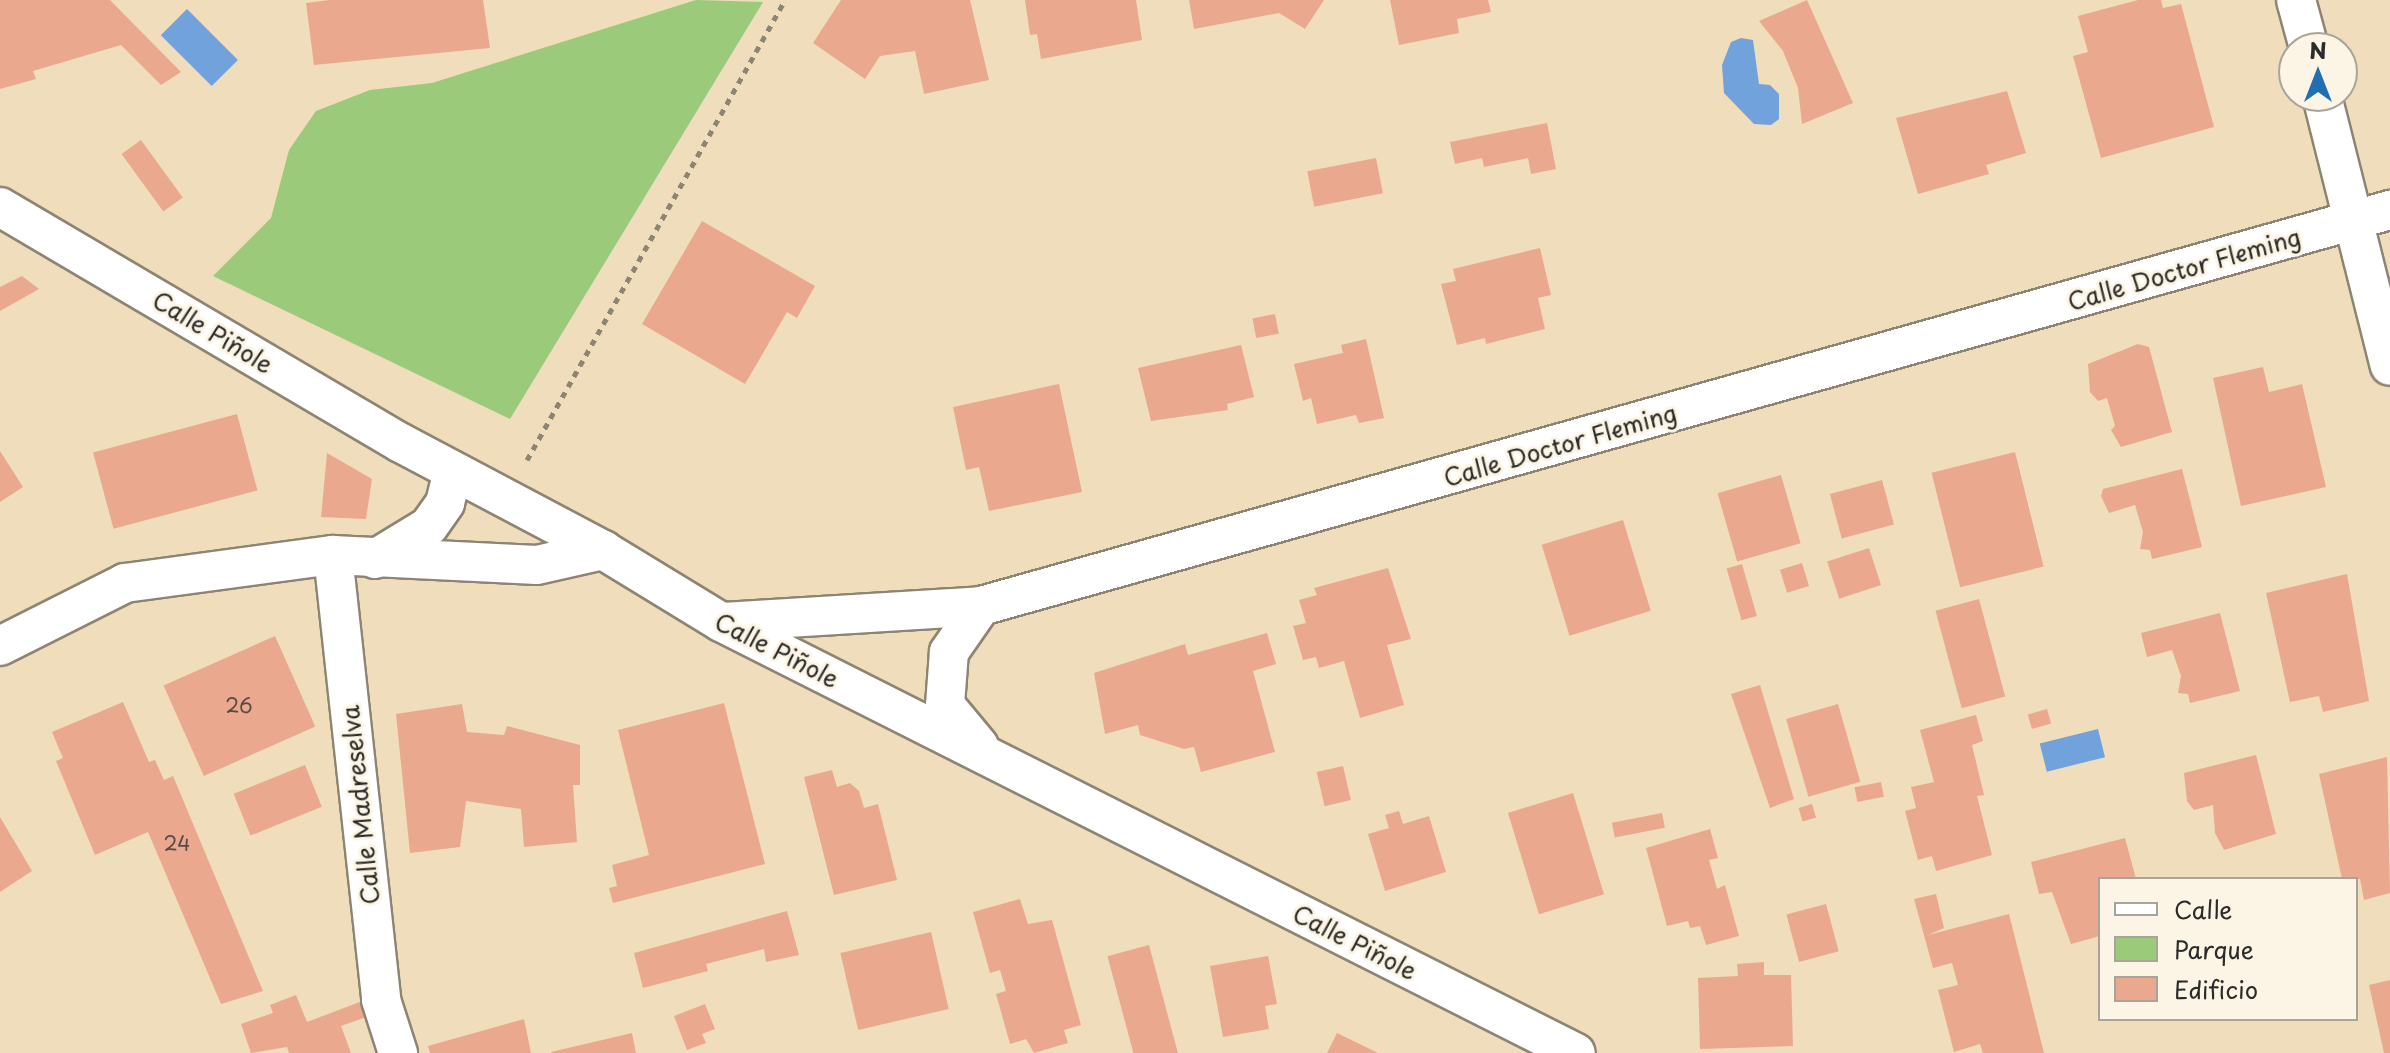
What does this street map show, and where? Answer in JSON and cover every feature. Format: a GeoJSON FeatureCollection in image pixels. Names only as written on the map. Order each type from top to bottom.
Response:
{"type":"FeatureCollection","features":[{"type":"Feature","properties":{"kind":"street"},"geometry":{"type":"LineString","coordinates":[[2296,0],[2305,32]]}},
{"type":"Feature","properties":{"kind":"street"},"geometry":{"type":"LineString","coordinates":[[2329,112],[2373,214],[2390,366]]}},
{"type":"Feature","properties":{"kind":"street","name":"Calle Piñole"},"geometry":{"type":"LineString","coordinates":[[0,207],[453,472],[603,550],[721,622],[1576,1053]]}},
{"type":"Feature","properties":{"kind":"street","name":"Calle Doctor Fleming"},"geometry":{"type":"LineString","coordinates":[[721,622],[981,606],[2373,214]]}},
{"type":"Feature","properties":{"kind":"street"},"geometry":{"type":"LineString","coordinates":[[375,559],[429,526],[445,503],[453,472]]}},
{"type":"Feature","properties":{"kind":"street"},"geometry":{"type":"LineString","coordinates":[[0,646],[125,583],[333,555],[537,565],[603,550]]}},
{"type":"Feature","properties":{"kind":"street","name":"Calle Madreselva"},"geometry":{"type":"LineString","coordinates":[[333,555],[381,1000],[398,1053]]}},
{"type":"Feature","properties":{"kind":"street"},"geometry":{"type":"LineString","coordinates":[[981,606],[949,652],[945,705],[988,757]]}},
{"type":"Feature","properties":{"kind":"path"},"geometry":{"type":"LineString","coordinates":[[504,501],[785,0]]}},
{"type":"Feature","properties":{"kind":"green space"},"geometry":{"type":"Polygon","coordinates":[[[696,0],[763,2],[510,419],[213,276],[271,218],[289,150],[316,111],[370,90],[432,83],[696,0]]]}},
{"type":"Feature","properties":{"kind":"water"},"geometry":{"type":"Polygon","coordinates":[[[187,9],[238,60],[212,86],[161,35],[187,9]]]}},
{"type":"Feature","properties":{"kind":"water"},"geometry":{"type":"Polygon","coordinates":[[[1741,38],[1753,40],[1759,84],[1770,85],[1779,94],[1779,119],[1771,125],[1754,124],[1724,93],[1722,65],[1731,42],[1741,38]]]}},
{"type":"Feature","properties":{"kind":"water"},"geometry":{"type":"Polygon","coordinates":[[[2098,729],[2105,757],[2047,772],[2040,744],[2098,729]]]}},
{"type":"Feature","properties":{"kind":"building"},"geometry":{"type":"Polygon","coordinates":[[[0,0],[110,0],[181,72],[161,85],[121,45],[33,71],[36,79],[0,89],[0,0]]]}},
{"type":"Feature","properties":{"kind":"building"},"geometry":{"type":"Polygon","coordinates":[[[329,0],[483,0],[490,48],[314,65],[306,3],[329,0]]]}},
{"type":"Feature","properties":{"kind":"building"},"geometry":{"type":"Polygon","coordinates":[[[841,0],[970,0],[989,80],[924,94],[915,51],[880,56],[865,79],[813,43],[841,0]]]}},
{"type":"Feature","properties":{"kind":"building"},"geometry":{"type":"Polygon","coordinates":[[[1025,0],[1136,0],[1142,40],[1041,59],[1037,34],[1030,35],[1025,0]]]}},
{"type":"Feature","properties":{"kind":"building"},"geometry":{"type":"Polygon","coordinates":[[[1189,0],[1324,0],[1305,29],[1279,13],[1194,29],[1189,0]]]}},
{"type":"Feature","properties":{"kind":"building"},"geometry":{"type":"Polygon","coordinates":[[[1390,0],[1488,0],[1491,12],[1457,19],[1459,33],[1399,45],[1390,0]]]}},
{"type":"Feature","properties":{"kind":"building"},"geometry":{"type":"Polygon","coordinates":[[[1807,0],[1853,103],[1802,124],[1798,88],[1783,51],[1759,21],[1807,0]]]}},
{"type":"Feature","properties":{"kind":"building"},"geometry":{"type":"Polygon","coordinates":[[[2138,0],[2161,0],[2163,8],[2181,4],[2214,127],[2101,158],[2073,56],[2088,52],[2078,16],[2138,0]]]}},
{"type":"Feature","properties":{"kind":"building"},"geometry":{"type":"Polygon","coordinates":[[[2007,91],[2026,153],[1986,165],[1989,174],[1918,194],[1896,118],[2007,91]]]}},
{"type":"Feature","properties":{"kind":"building"},"geometry":{"type":"Polygon","coordinates":[[[1547,123],[1556,169],[1531,174],[1528,158],[1484,167],[1482,158],[1455,164],[1450,142],[1547,123]]]}},
{"type":"Feature","properties":{"kind":"building"},"geometry":{"type":"Polygon","coordinates":[[[141,140],[183,197],[163,212],[122,154],[141,140]]]}},
{"type":"Feature","properties":{"kind":"building"},"geometry":{"type":"Polygon","coordinates":[[[1376,158],[1383,193],[1314,207],[1307,171],[1376,158]]]}},
{"type":"Feature","properties":{"kind":"building"},"geometry":{"type":"Polygon","coordinates":[[[702,221],[815,286],[797,318],[787,312],[745,384],[642,324],[702,221]]]}},
{"type":"Feature","properties":{"kind":"building"},"geometry":{"type":"Polygon","coordinates":[[[1540,248],[1551,295],[1538,298],[1545,329],[1486,344],[1485,338],[1457,345],[1441,284],[1456,281],[1453,269],[1540,248]]]}},
{"type":"Feature","properties":{"kind":"building"},"geometry":{"type":"Polygon","coordinates":[[[22,276],[39,289],[0,311],[0,287],[22,276]]]}},
{"type":"Feature","properties":{"kind":"building"},"geometry":{"type":"Polygon","coordinates":[[[1275,314],[1279,334],[1256,338],[1252,318],[1275,314]]]}},
{"type":"Feature","properties":{"kind":"building"},"geometry":{"type":"Polygon","coordinates":[[[1366,339],[1384,418],[1359,423],[1356,415],[1317,424],[1311,398],[1303,401],[1294,364],[1343,353],[1341,345],[1366,339]]]}},
{"type":"Feature","properties":{"kind":"building"},"geometry":{"type":"Polygon","coordinates":[[[2138,344],[2149,347],[2172,432],[2121,447],[2111,430],[2115,426],[2107,398],[2098,401],[2090,392],[2088,364],[2138,344]]]}},
{"type":"Feature","properties":{"kind":"building"},"geometry":{"type":"Polygon","coordinates":[[[1241,345],[1254,397],[1227,404],[1228,410],[1151,421],[1138,368],[1241,345]]]}},
{"type":"Feature","properties":{"kind":"building"},"geometry":{"type":"Polygon","coordinates":[[[2263,367],[2269,392],[2302,384],[2326,487],[2241,506],[2213,378],[2263,367]]]}},
{"type":"Feature","properties":{"kind":"building"},"geometry":{"type":"Polygon","coordinates":[[[1059,384],[1082,492],[989,511],[979,467],[966,470],[953,407],[1059,384]]]}},
{"type":"Feature","properties":{"kind":"building"},"geometry":{"type":"Polygon","coordinates":[[[237,414],[257,490],[114,529],[93,453],[237,414]]]}},
{"type":"Feature","properties":{"kind":"building"},"geometry":{"type":"Polygon","coordinates":[[[0,451],[23,487],[0,502],[0,451]]]}},
{"type":"Feature","properties":{"kind":"building"},"geometry":{"type":"Polygon","coordinates":[[[2015,452],[2044,566],[1960,587],[1932,473],[2015,452]]]}},
{"type":"Feature","properties":{"kind":"building"},"geometry":{"type":"Polygon","coordinates":[[[327,453],[372,479],[366,519],[321,517],[327,453]]]}},
{"type":"Feature","properties":{"kind":"building"},"geometry":{"type":"Polygon","coordinates":[[[2182,469],[2202,547],[2152,559],[2150,550],[2140,549],[2143,532],[2135,505],[2109,513],[2101,496],[2103,489],[2182,469]]]}},
{"type":"Feature","properties":{"kind":"building"},"geometry":{"type":"Polygon","coordinates":[[[1781,475],[1801,543],[1737,561],[1718,493],[1781,475]]]}},
{"type":"Feature","properties":{"kind":"building"},"geometry":{"type":"Polygon","coordinates":[[[1882,480],[1894,524],[1842,538],[1830,494],[1882,480]]]}},
{"type":"Feature","properties":{"kind":"building"},"geometry":{"type":"Polygon","coordinates":[[[1623,520],[1651,611],[1569,636],[1542,545],[1623,520]]]}},
{"type":"Feature","properties":{"kind":"building"},"geometry":{"type":"Polygon","coordinates":[[[1869,548],[1881,585],[1839,599],[1827,562],[1869,548]]]}},
{"type":"Feature","properties":{"kind":"building"},"geometry":{"type":"Polygon","coordinates":[[[1802,563],[1809,586],[1787,593],[1780,570],[1802,563]]]}},
{"type":"Feature","properties":{"kind":"building"},"geometry":{"type":"Polygon","coordinates":[[[1742,564],[1757,616],[1742,620],[1727,568],[1742,564]]]}},
{"type":"Feature","properties":{"kind":"building"},"geometry":{"type":"Polygon","coordinates":[[[1388,568],[1411,639],[1387,645],[1404,705],[1360,718],[1344,661],[1319,668],[1316,657],[1303,660],[1293,626],[1306,623],[1299,600],[1317,595],[1314,588],[1388,568]]]}},
{"type":"Feature","properties":{"kind":"building"},"geometry":{"type":"Polygon","coordinates":[[[2347,574],[2369,701],[2323,712],[2319,696],[2290,702],[2266,593],[2347,574]]]}},
{"type":"Feature","properties":{"kind":"building"},"geometry":{"type":"Polygon","coordinates":[[[1979,599],[2005,697],[1962,708],[1936,611],[1979,599]]]}},
{"type":"Feature","properties":{"kind":"building"},"geometry":{"type":"Polygon","coordinates":[[[2220,613],[2240,691],[2190,703],[2188,694],[2178,693],[2181,676],[2172,650],[2147,657],[2141,633],[2220,613]]]}},
{"type":"Feature","properties":{"kind":"building"},"geometry":{"type":"Polygon","coordinates":[[[1267,633],[1276,664],[1253,671],[1275,752],[1201,772],[1194,747],[1184,749],[1140,735],[1138,725],[1105,734],[1094,673],[1185,644],[1188,655],[1267,633]]]}},
{"type":"Feature","properties":{"kind":"building"},"geometry":{"type":"Polygon","coordinates":[[[275,636],[315,726],[204,776],[164,686],[275,636]]]}},
{"type":"Feature","properties":{"kind":"building"},"geometry":{"type":"Polygon","coordinates":[[[1760,685],[1794,799],[1770,808],[1731,694],[1760,685]]]}},
{"type":"Feature","properties":{"kind":"building"},"geometry":{"type":"Polygon","coordinates":[[[123,702],[149,762],[155,760],[164,780],[173,776],[263,991],[221,1004],[148,832],[95,855],[56,761],[63,758],[52,732],[123,702]]]}},
{"type":"Feature","properties":{"kind":"building"},"geometry":{"type":"Polygon","coordinates":[[[724,703],[765,864],[613,903],[609,888],[617,886],[612,865],[649,855],[618,730],[724,703]]]}},
{"type":"Feature","properties":{"kind":"building"},"geometry":{"type":"Polygon","coordinates":[[[462,704],[467,732],[504,735],[507,726],[580,745],[580,785],[573,785],[577,842],[524,847],[521,809],[466,801],[460,847],[410,853],[396,714],[462,704]]]}},
{"type":"Feature","properties":{"kind":"building"},"geometry":{"type":"Polygon","coordinates":[[[1838,704],[1860,782],[1808,797],[1786,719],[1838,704]]]}},
{"type":"Feature","properties":{"kind":"building"},"geometry":{"type":"Polygon","coordinates":[[[2047,709],[2051,723],[2032,729],[2028,715],[2047,709]]]}},
{"type":"Feature","properties":{"kind":"building"},"geometry":{"type":"Polygon","coordinates":[[[1976,715],[1983,741],[1972,745],[1984,795],[1977,796],[1992,855],[1936,871],[1932,856],[1918,860],[1905,811],[1916,808],[1911,787],[1934,782],[1920,730],[1976,715]]]}},
{"type":"Feature","properties":{"kind":"building"},"geometry":{"type":"Polygon","coordinates":[[[2256,755],[2276,834],[2224,850],[2215,833],[2213,805],[2194,810],[2187,801],[2184,773],[2256,755]]]}},
{"type":"Feature","properties":{"kind":"building"},"geometry":{"type":"Polygon","coordinates":[[[2387,757],[2390,893],[2364,900],[2360,879],[2342,877],[2319,774],[2387,757]]]}},
{"type":"Feature","properties":{"kind":"building"},"geometry":{"type":"Polygon","coordinates":[[[305,765],[322,807],[250,836],[234,794],[305,765]]]}},
{"type":"Feature","properties":{"kind":"building"},"geometry":{"type":"Polygon","coordinates":[[[1343,766],[1351,800],[1325,806],[1317,772],[1343,766]]]}},
{"type":"Feature","properties":{"kind":"building"},"geometry":{"type":"Polygon","coordinates":[[[832,770],[837,787],[850,783],[859,791],[864,808],[878,804],[897,880],[834,895],[804,777],[832,770]]]}},
{"type":"Feature","properties":{"kind":"building"},"geometry":{"type":"Polygon","coordinates":[[[1881,782],[1884,797],[1857,802],[1854,787],[1881,782]]]}},
{"type":"Feature","properties":{"kind":"building"},"geometry":{"type":"Polygon","coordinates":[[[1573,793],[1604,894],[1539,914],[1508,813],[1573,793]]]}},
{"type":"Feature","properties":{"kind":"building"},"geometry":{"type":"Polygon","coordinates":[[[1812,804],[1816,817],[1803,821],[1799,808],[1812,804]]]}},
{"type":"Feature","properties":{"kind":"building"},"geometry":{"type":"Polygon","coordinates":[[[1399,811],[1403,824],[1429,816],[1446,872],[1385,891],[1368,834],[1389,828],[1385,815],[1399,811]]]}},
{"type":"Feature","properties":{"kind":"building"},"geometry":{"type":"Polygon","coordinates":[[[1662,813],[1665,828],[1615,837],[1612,823],[1662,813]]]}},
{"type":"Feature","properties":{"kind":"building"},"geometry":{"type":"Polygon","coordinates":[[[0,817],[32,871],[0,892],[0,817]]]}},
{"type":"Feature","properties":{"kind":"building"},"geometry":{"type":"Polygon","coordinates":[[[1710,829],[1718,858],[1709,860],[1717,889],[1725,885],[1739,936],[1706,945],[1700,926],[1690,928],[1688,921],[1667,926],[1646,848],[1710,829]]]}},
{"type":"Feature","properties":{"kind":"building"},"geometry":{"type":"Polygon","coordinates":[[[2125,838],[2135,877],[2098,877],[2098,937],[2071,944],[2052,892],[2039,894],[2031,862],[2125,838]]]}},
{"type":"Feature","properties":{"kind":"building"},"geometry":{"type":"Polygon","coordinates":[[[1936,894],[1944,928],[1928,935],[2009,914],[2044,1053],[1983,1053],[1980,1044],[1954,1052],[1938,990],[1958,985],[1952,963],[1933,968],[1914,899],[1936,894]]]}},
{"type":"Feature","properties":{"kind":"building"},"geometry":{"type":"Polygon","coordinates":[[[1020,899],[1028,924],[1052,920],[1081,1025],[1064,1030],[1068,1043],[1034,1053],[1026,1039],[1010,1044],[996,994],[1006,991],[1000,970],[990,973],[973,912],[1020,899]]]}},
{"type":"Feature","properties":{"kind":"building"},"geometry":{"type":"Polygon","coordinates":[[[1826,904],[1839,951],[1799,962],[1786,915],[1826,904]]]}},
{"type":"Feature","properties":{"kind":"building"},"geometry":{"type":"Polygon","coordinates":[[[787,911],[799,955],[766,962],[764,949],[706,964],[708,971],[643,988],[634,953],[787,911]]]}},
{"type":"Feature","properties":{"kind":"building"},"geometry":{"type":"Polygon","coordinates":[[[931,932],[949,1009],[858,1030],[840,953],[931,932]]]}},
{"type":"Feature","properties":{"kind":"building"},"geometry":{"type":"Polygon","coordinates":[[[1149,945],[1178,1053],[1133,1053],[1107,956],[1149,945]]]}},
{"type":"Feature","properties":{"kind":"building"},"geometry":{"type":"Polygon","coordinates":[[[1268,956],[1277,1004],[1265,1006],[1269,1029],[1223,1037],[1210,966],[1268,956]]]}},
{"type":"Feature","properties":{"kind":"building"},"geometry":{"type":"Polygon","coordinates":[[[1764,962],[1764,975],[1791,975],[1793,1046],[1700,1049],[1698,978],[1738,976],[1737,964],[1764,962]]]}},
{"type":"Feature","properties":{"kind":"building"},"geometry":{"type":"Polygon","coordinates":[[[2390,980],[2390,1053],[2384,1053],[2369,985],[2390,980]]]}},
{"type":"Feature","properties":{"kind":"building"},"geometry":{"type":"Polygon","coordinates":[[[296,995],[307,1022],[365,1000],[366,1017],[341,1026],[351,1053],[289,1053],[287,1047],[251,1053],[241,1024],[273,1013],[270,1005],[296,995]]]}},
{"type":"Feature","properties":{"kind":"building"},"geometry":{"type":"Polygon","coordinates":[[[705,1004],[715,1029],[702,1034],[706,1043],[687,1050],[674,1016],[705,1004]]]}},
{"type":"Feature","properties":{"kind":"building"},"geometry":{"type":"Polygon","coordinates":[[[524,1019],[531,1053],[430,1053],[428,1046],[524,1019]]]}},
{"type":"Feature","properties":{"kind":"building"},"geometry":{"type":"Polygon","coordinates":[[[632,1033],[636,1053],[551,1053],[551,1052],[632,1033]]]}},
{"type":"Feature","properties":{"kind":"building"},"geometry":{"type":"Polygon","coordinates":[[[1337,1033],[1378,1053],[1327,1053],[1337,1033]]]}}]}
